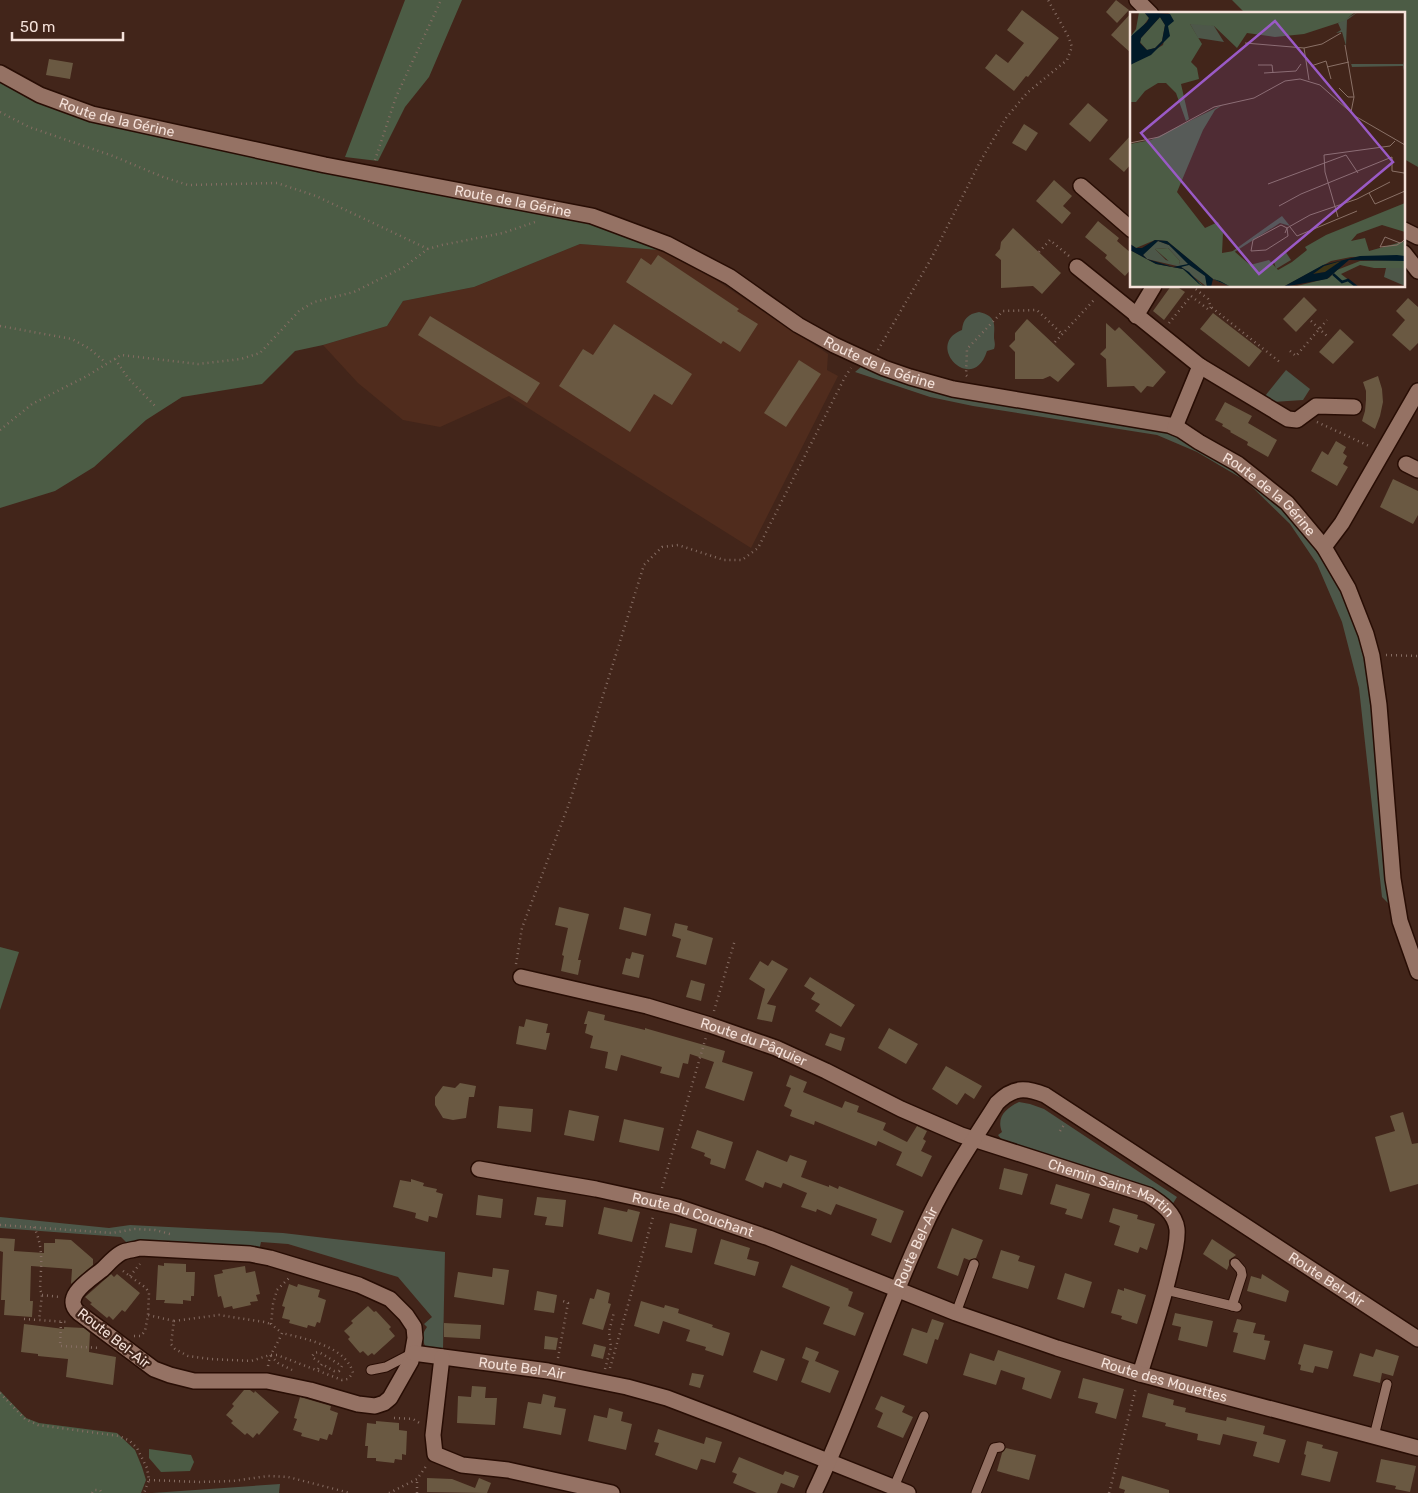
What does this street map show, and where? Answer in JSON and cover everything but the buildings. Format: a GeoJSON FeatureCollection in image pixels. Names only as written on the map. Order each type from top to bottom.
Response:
{"type":"FeatureCollection","features":[{"type":"Feature","properties":{"kind":"street"},"geometry":{"type":"LineString","coordinates":[[1137,0],[1149,12]]}},
{"type":"Feature","properties":{"kind":"street","name":"Route de la Gérine"},"geometry":{"type":"LineString","coordinates":[[0,73],[40,95],[92,114],[325,165],[592,216],[667,244],[730,277],[798,325],[866,360],[929,383],[1168,425],[1238,464],[1257,477],[1287,503],[1324,547],[1348,588],[1366,634],[1372,656],[1379,705],[1393,879],[1400,921],[1417,963]]}},
{"type":"Feature","properties":{"kind":"street"},"geometry":{"type":"LineString","coordinates":[[1081,186],[1130,228]]}},
{"type":"Feature","properties":{"kind":"street"},"geometry":{"type":"LineString","coordinates":[[1406,231],[1418,237]]}},
{"type":"Feature","properties":{"kind":"street"},"geometry":{"type":"LineString","coordinates":[[1406,256],[1418,271]]}},
{"type":"Feature","properties":{"kind":"street"},"geometry":{"type":"LineString","coordinates":[[1077,267],[1200,366],[1288,419],[1298,420],[1316,406],[1354,407]]}},
{"type":"Feature","properties":{"kind":"street"},"geometry":{"type":"LineString","coordinates":[[1136,316],[1153,288]]}},
{"type":"Feature","properties":{"kind":"street"},"geometry":{"type":"LineString","coordinates":[[1175,428],[1200,366]]}},
{"type":"Feature","properties":{"kind":"street"},"geometry":{"type":"LineString","coordinates":[[1324,547],[1342,523],[1418,391]]}},
{"type":"Feature","properties":{"kind":"street","name":"Route du Pâquier"},"geometry":{"type":"LineString","coordinates":[[522,977],[647,1006],[776,1048],[902,1109],[961,1135],[975,1139]]}},
{"type":"Feature","properties":{"kind":"street","name":"Route Bel-Air"},"geometry":{"type":"LineString","coordinates":[[413,1353],[605,1378],[667,1398],[829,1462],[922,1231],[938,1198],[997,1103],[1007,1093],[1020,1089],[1032,1090],[1045,1095],[1418,1338]]}},
{"type":"Feature","properties":{"kind":"street","name":"Chemin Saint-Martin"},"geometry":{"type":"LineString","coordinates":[[975,1139],[1148,1195],[1161,1204],[1174,1220],[1177,1230],[1174,1255],[1166,1290],[1140,1374]]}},
{"type":"Feature","properties":{"kind":"street","name":"Route du Couchant"},"geometry":{"type":"LineString","coordinates":[[479,1169],[596,1189],[678,1206],[769,1238],[898,1290]]}},
{"type":"Feature","properties":{"kind":"street","name":"Route Bel-Air"},"geometry":{"type":"LineString","coordinates":[[140,1248],[250,1254],[301,1267],[359,1285],[390,1299],[406,1315],[414,1327],[416,1338],[413,1353],[407,1370],[390,1398],[384,1403],[375,1406],[358,1404],[310,1390],[267,1381],[194,1381],[170,1375],[154,1369],[74,1309],[72,1302],[78,1291],[111,1261],[121,1253],[140,1248]]}},
{"type":"Feature","properties":{"kind":"street","name":"Route des Mouettes"},"geometry":{"type":"LineString","coordinates":[[898,1290],[956,1313],[1140,1374],[1418,1448]]}},
{"type":"Feature","properties":{"kind":"street"},"geometry":{"type":"LineString","coordinates":[[442,1357],[433,1435],[435,1454],[462,1465],[508,1470],[612,1493]]}},
{"type":"Feature","properties":{"kind":"street"},"geometry":{"type":"LineString","coordinates":[[814,1493],[829,1462],[901,1490]]}},
{"type":"Feature","properties":{"kind":"lane"},"geometry":{"type":"LineString","coordinates":[[1166,1290],[1235,1306],[1242,1275],[1241,1270],[1235,1263]]}},
{"type":"Feature","properties":{"kind":"lane"},"geometry":{"type":"LineString","coordinates":[[956,1313],[974,1264]]}},
{"type":"Feature","properties":{"kind":"lane"},"geometry":{"type":"LineString","coordinates":[[371,1370],[386,1367],[413,1353]]}},
{"type":"Feature","properties":{"kind":"lane"},"geometry":{"type":"LineString","coordinates":[[1374,1436],[1387,1384]]}},
{"type":"Feature","properties":{"kind":"lane"},"geometry":{"type":"LineString","coordinates":[[901,1490],[924,1416]]}},
{"type":"Feature","properties":{"kind":"lane"},"geometry":{"type":"LineString","coordinates":[[976,1493],[994,1448],[1000,1448]]}},
{"type":"Feature","properties":{"kind":"path"},"geometry":{"type":"LineString","coordinates":[[370,173],[396,97],[441,0]]}},
{"type":"Feature","properties":{"kind":"path"},"geometry":{"type":"LineString","coordinates":[[522,977],[515,968],[522,928],[570,801],[644,565],[662,547],[678,545],[724,560],[742,560],[758,548],[845,377],[866,360],[879,346],[931,258],[981,160],[1006,118],[1027,93],[1067,60],[1072,47],[1048,0]]}},
{"type":"Feature","properties":{"kind":"path"},"geometry":{"type":"LineString","coordinates":[[0,112],[28,127],[113,156],[163,178],[188,184],[277,184],[293,188],[316,196],[428,250]]}},
{"type":"Feature","properties":{"kind":"path"},"geometry":{"type":"LineString","coordinates":[[0,430],[32,404],[87,376],[121,355],[198,364],[241,359],[260,353],[299,311],[314,302],[354,292],[404,267],[428,250],[442,244],[503,233],[540,220],[545,217],[551,208]]}},
{"type":"Feature","properties":{"kind":"path"},"geometry":{"type":"LineString","coordinates":[[1039,252],[1050,240],[1080,264],[1077,267]]}},
{"type":"Feature","properties":{"kind":"path"},"geometry":{"type":"LineString","coordinates":[[1194,288],[1208,299],[1212,307],[1281,363]]}},
{"type":"Feature","properties":{"kind":"path"},"geometry":{"type":"LineString","coordinates":[[1055,342],[1104,290]]}},
{"type":"Feature","properties":{"kind":"path"},"geometry":{"type":"LineString","coordinates":[[1160,334],[1191,296],[1209,310],[1212,307]]}},
{"type":"Feature","properties":{"kind":"path"},"geometry":{"type":"LineString","coordinates":[[978,393],[978,378],[966,375],[967,349],[1003,311],[1037,310],[1062,334]]}},
{"type":"Feature","properties":{"kind":"path"},"geometry":{"type":"LineString","coordinates":[[1290,351],[1296,356],[1327,320]]}},
{"type":"Feature","properties":{"kind":"path"},"geometry":{"type":"LineString","coordinates":[[1311,321],[1328,337]]}},
{"type":"Feature","properties":{"kind":"path"},"geometry":{"type":"LineString","coordinates":[[0,326],[72,339],[90,349],[106,364]]}},
{"type":"Feature","properties":{"kind":"path"},"geometry":{"type":"LineString","coordinates":[[115,359],[128,378],[157,408]]}},
{"type":"Feature","properties":{"kind":"path"},"geometry":{"type":"LineString","coordinates":[[1305,415],[1375,450]]}},
{"type":"Feature","properties":{"kind":"path"},"geometry":{"type":"LineString","coordinates":[[1372,656],[1418,656]]}},
{"type":"Feature","properties":{"kind":"path"},"geometry":{"type":"LineString","coordinates":[[605,1378],[735,940]]}},
{"type":"Feature","properties":{"kind":"path"},"geometry":{"type":"LineString","coordinates":[[0,1225],[112,1233],[128,1230],[155,1230],[169,1233],[188,1251]]}},
{"type":"Feature","properties":{"kind":"path"},"geometry":{"type":"LineString","coordinates":[[34,1227],[40,1239],[41,1248],[40,1289],[42,1295],[39,1320]]}},
{"type":"Feature","properties":{"kind":"path"},"geometry":{"type":"LineString","coordinates":[[111,1261],[146,1288],[149,1293],[145,1331],[141,1336],[132,1336]]}},
{"type":"Feature","properties":{"kind":"path"},"geometry":{"type":"LineString","coordinates":[[271,1324],[273,1304],[277,1290],[301,1267]]}},
{"type":"Feature","properties":{"kind":"path"},"geometry":{"type":"LineString","coordinates":[[557,1364],[568,1303],[564,1302]]}},
{"type":"Feature","properties":{"kind":"path"},"geometry":{"type":"LineString","coordinates":[[605,1378],[611,1347],[609,1332],[614,1312]]}},
{"type":"Feature","properties":{"kind":"path"},"geometry":{"type":"LineString","coordinates":[[148,1315],[174,1321],[219,1315],[264,1322],[271,1324],[282,1333],[329,1347],[350,1364],[353,1373],[348,1379],[342,1380],[318,1369],[278,1355],[270,1355],[251,1362],[233,1362],[188,1356],[175,1349],[171,1344],[174,1321]]}},
{"type":"Feature","properties":{"kind":"path"},"geometry":{"type":"LineString","coordinates":[[24,1319],[69,1322]]}},
{"type":"Feature","properties":{"kind":"path"},"geometry":{"type":"LineString","coordinates":[[61,1322],[60,1346],[105,1348],[114,1339]]}},
{"type":"Feature","properties":{"kind":"path"},"geometry":{"type":"LineString","coordinates":[[267,1381],[270,1355],[282,1333]]}},
{"type":"Feature","properties":{"kind":"path"},"geometry":{"type":"LineString","coordinates":[[319,1352],[342,1366],[339,1372],[322,1364],[312,1357],[314,1353],[319,1352]]}},
{"type":"Feature","properties":{"kind":"path"},"geometry":{"type":"LineString","coordinates":[[270,1355],[305,1380],[310,1390]]}},
{"type":"Feature","properties":{"kind":"path"},"geometry":{"type":"LineString","coordinates":[[318,1369],[322,1364]]}},
{"type":"Feature","properties":{"kind":"path"},"geometry":{"type":"LineString","coordinates":[[1109,1493],[1140,1374]]}},
{"type":"Feature","properties":{"kind":"path"},"geometry":{"type":"LineString","coordinates":[[0,1393],[25,1419],[38,1425],[119,1436],[130,1440],[137,1448],[147,1468],[150,1480],[144,1493]]}},
{"type":"Feature","properties":{"kind":"path"},"geometry":{"type":"LineString","coordinates":[[394,1418],[413,1419],[433,1435]]}},
{"type":"Feature","properties":{"kind":"path"},"geometry":{"type":"LineString","coordinates":[[389,1493],[417,1479],[435,1454]]}},
{"type":"Feature","properties":{"kind":"path"},"geometry":{"type":"LineString","coordinates":[[150,1480],[199,1482],[275,1476],[288,1477],[350,1493]]}},
{"type":"Feature","properties":{"kind":"path"},"geometry":{"type":"LineString","coordinates":[[417,1479],[417,1493]]}},
{"type":"Feature","properties":{"kind":"path"},"geometry":{"type":"LineString","coordinates":[[92,1493],[94,1490],[100,1490],[102,1493]]}},
{"type":"Feature","properties":{"kind":"shaded area"},"geometry":{"type":"Polygon","coordinates":[[[580,244],[672,251],[828,354],[827,370],[838,376],[751,548],[509,396],[440,427],[403,420],[358,383],[323,345],[387,326],[403,301],[474,287],[580,244]]]}},
{"type":"Feature","properties":{"kind":"green space"},"geometry":{"type":"Polygon","coordinates":[[[405,0],[462,0],[429,77],[405,107],[378,161],[345,157],[405,0]]]}},
{"type":"Feature","properties":{"kind":"green space"},"geometry":{"type":"Polygon","coordinates":[[[1232,0],[1418,0],[1418,167],[1406,160],[1406,12],[1244,12],[1232,0]]]}},
{"type":"Feature","properties":{"kind":"green space"},"geometry":{"type":"Polygon","coordinates":[[[0,81],[26,97],[90,121],[591,221],[672,251],[580,244],[474,287],[403,301],[387,326],[323,345],[295,351],[262,384],[182,397],[146,420],[94,467],[55,491],[0,508],[0,81]]]}},
{"type":"Feature","properties":{"kind":"green space"},"geometry":{"type":"Polygon","coordinates":[[[979,312],[988,315],[993,320],[995,347],[987,351],[980,364],[972,369],[963,368],[955,363],[949,355],[947,346],[951,337],[962,330],[967,318],[979,312]]]}},
{"type":"Feature","properties":{"kind":"green space"},"geometry":{"type":"Polygon","coordinates":[[[862,366],[931,391],[975,401],[1170,431],[1248,478],[1294,519],[1336,580],[1353,617],[1365,655],[1388,903],[1382,897],[1359,688],[1342,622],[1317,564],[1290,524],[1246,481],[1197,452],[1157,435],[973,406],[930,397],[855,372],[862,366]]]}},
{"type":"Feature","properties":{"kind":"green space"},"geometry":{"type":"Polygon","coordinates":[[[1286,370],[1310,389],[1303,400],[1273,402],[1265,396],[1286,370]]]}},
{"type":"Feature","properties":{"kind":"green space"},"geometry":{"type":"Polygon","coordinates":[[[0,947],[19,952],[0,1010],[0,947]]]}},
{"type":"Feature","properties":{"kind":"green space"},"geometry":{"type":"Polygon","coordinates":[[[1019,1102],[1044,1109],[1177,1197],[1172,1205],[1157,1192],[1148,1188],[1002,1140],[998,1135],[1002,1132],[1000,1127],[1001,1117],[1006,1110],[1019,1102]]]}},
{"type":"Feature","properties":{"kind":"green space"},"geometry":{"type":"Polygon","coordinates":[[[0,1217],[109,1228],[130,1225],[283,1233],[445,1252],[443,1349],[431,1349],[425,1346],[423,1336],[427,1327],[424,1324],[432,1317],[398,1277],[288,1244],[261,1242],[259,1251],[129,1245],[121,1237],[0,1228],[0,1217]]]}},
{"type":"Feature","properties":{"kind":"green space"},"geometry":{"type":"Polygon","coordinates":[[[0,1391],[26,1418],[39,1423],[117,1433],[135,1450],[142,1467],[146,1480],[141,1493],[0,1493],[0,1391]]]}},
{"type":"Feature","properties":{"kind":"green space"},"geometry":{"type":"Polygon","coordinates":[[[149,1449],[191,1455],[194,1462],[190,1471],[161,1472],[149,1458],[149,1449]]]}},
{"type":"Feature","properties":{"kind":"green space"},"geometry":{"type":"Polygon","coordinates":[[[280,1484],[279,1493],[152,1493],[280,1484]]]}}]}
